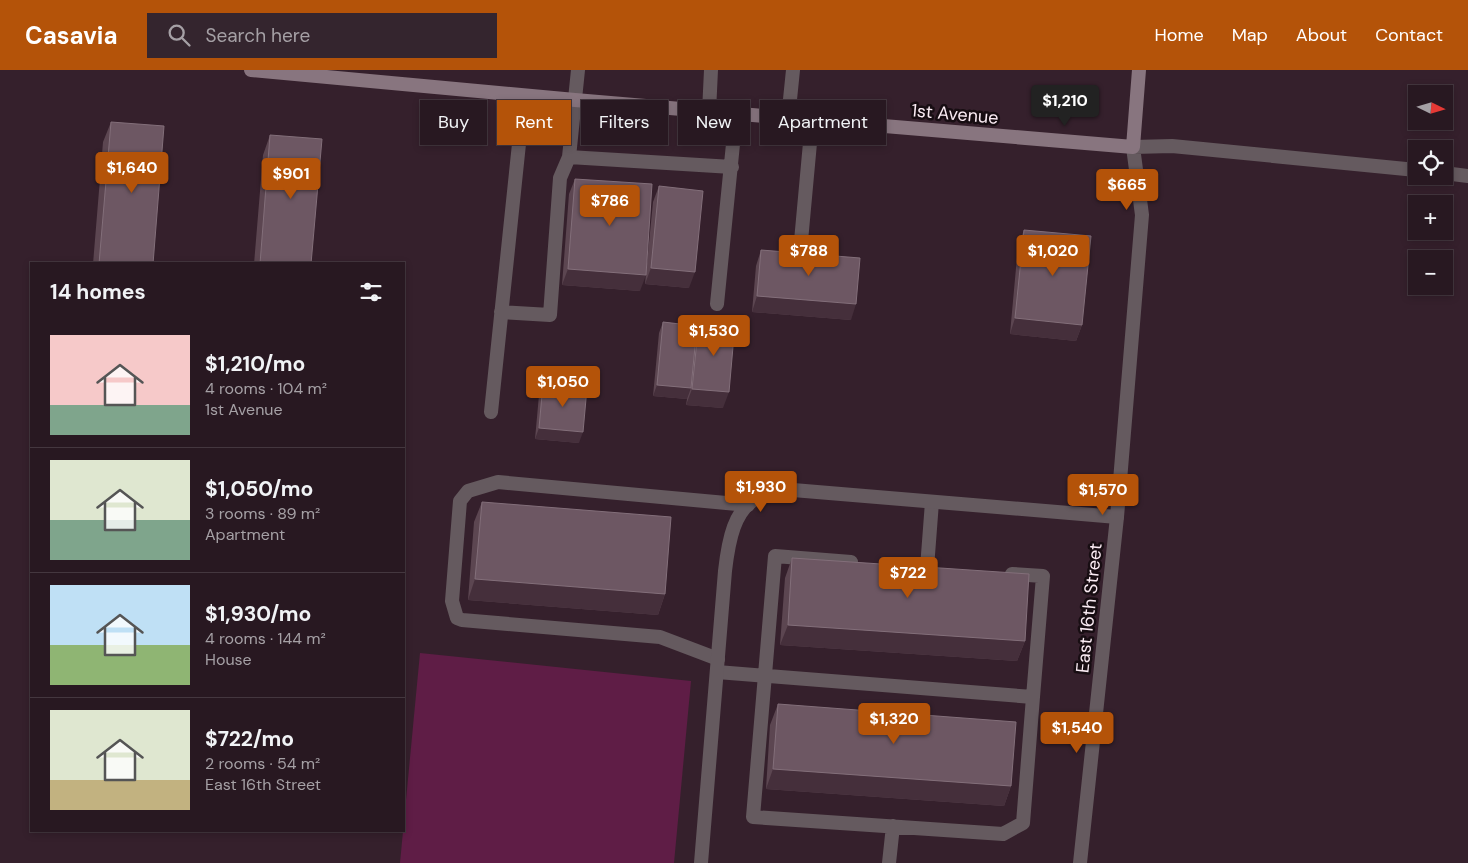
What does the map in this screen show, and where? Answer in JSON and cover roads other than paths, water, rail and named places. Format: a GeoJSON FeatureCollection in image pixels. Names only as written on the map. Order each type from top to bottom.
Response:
{"type":"FeatureCollection","features":[{"type":"Feature","properties":{"kind":"main road","name":"1st Avenue"},"geometry":{"type":"LineString","coordinates":[[251,70],[347,74],[524,96],[678,109]]}},
{"type":"Feature","properties":{"kind":"main road"},"geometry":{"type":"LineString","coordinates":[[1133,147],[1139,70]]}},
{"type":"Feature","properties":{"kind":"main road","name":"1st Avenue"},"geometry":{"type":"LineString","coordinates":[[886,127],[1133,147]]}},
{"type":"Feature","properties":{"kind":"street"},"geometry":{"type":"LineString","coordinates":[[501,312],[550,315],[560,178],[569,157],[578,70]]}},
{"type":"Feature","properties":{"kind":"street"},"geometry":{"type":"LineString","coordinates":[[710,100],[711,70]]}},
{"type":"Feature","properties":{"kind":"street"},"geometry":{"type":"LineString","coordinates":[[790,100],[793,70]]}},
{"type":"Feature","properties":{"kind":"street"},"geometry":{"type":"LineString","coordinates":[[491,412],[524,96]]}},
{"type":"Feature","properties":{"kind":"street"},"geometry":{"type":"LineString","coordinates":[[717,304],[734,145]]}},
{"type":"Feature","properties":{"kind":"street"},"geometry":{"type":"LineString","coordinates":[[799,263],[810,145]]}},
{"type":"Feature","properties":{"kind":"street","name":"1st Avenue"},"geometry":{"type":"LineString","coordinates":[[1133,147],[1172,146],[1408,169]]}},
{"type":"Feature","properties":{"kind":"street","name":"East 16th Street"},"geometry":{"type":"LineString","coordinates":[[1080,863],[1117,517],[1142,215],[1133,147]]}},
{"type":"Feature","properties":{"kind":"street"},"geometry":{"type":"LineString","coordinates":[[569,157],[732,167]]}},
{"type":"Feature","properties":{"kind":"street"},"geometry":{"type":"LineString","coordinates":[[1453,174],[1468,176]]}},
{"type":"Feature","properties":{"kind":"street"},"geometry":{"type":"LineString","coordinates":[[748,505],[498,482],[468,490],[460,501],[452,600],[457,618],[462,620],[660,637],[718,666],[765,675],[1033,697]]}},
{"type":"Feature","properties":{"kind":"street"},"geometry":{"type":"LineString","coordinates":[[701,863],[729,539],[744,508],[762,495],[794,490],[1117,517]]}},
{"type":"Feature","properties":{"kind":"street"},"geometry":{"type":"LineString","coordinates":[[908,566],[932,568],[932,502]]}},
{"type":"Feature","properties":{"kind":"street"},"geometry":{"type":"LineString","coordinates":[[861,563],[775,556],[753,817],[1003,834],[1023,822],[1043,576],[995,573]]}},
{"type":"Feature","properties":{"kind":"street"},"geometry":{"type":"LineString","coordinates":[[889,863],[893,826]]}}]}
